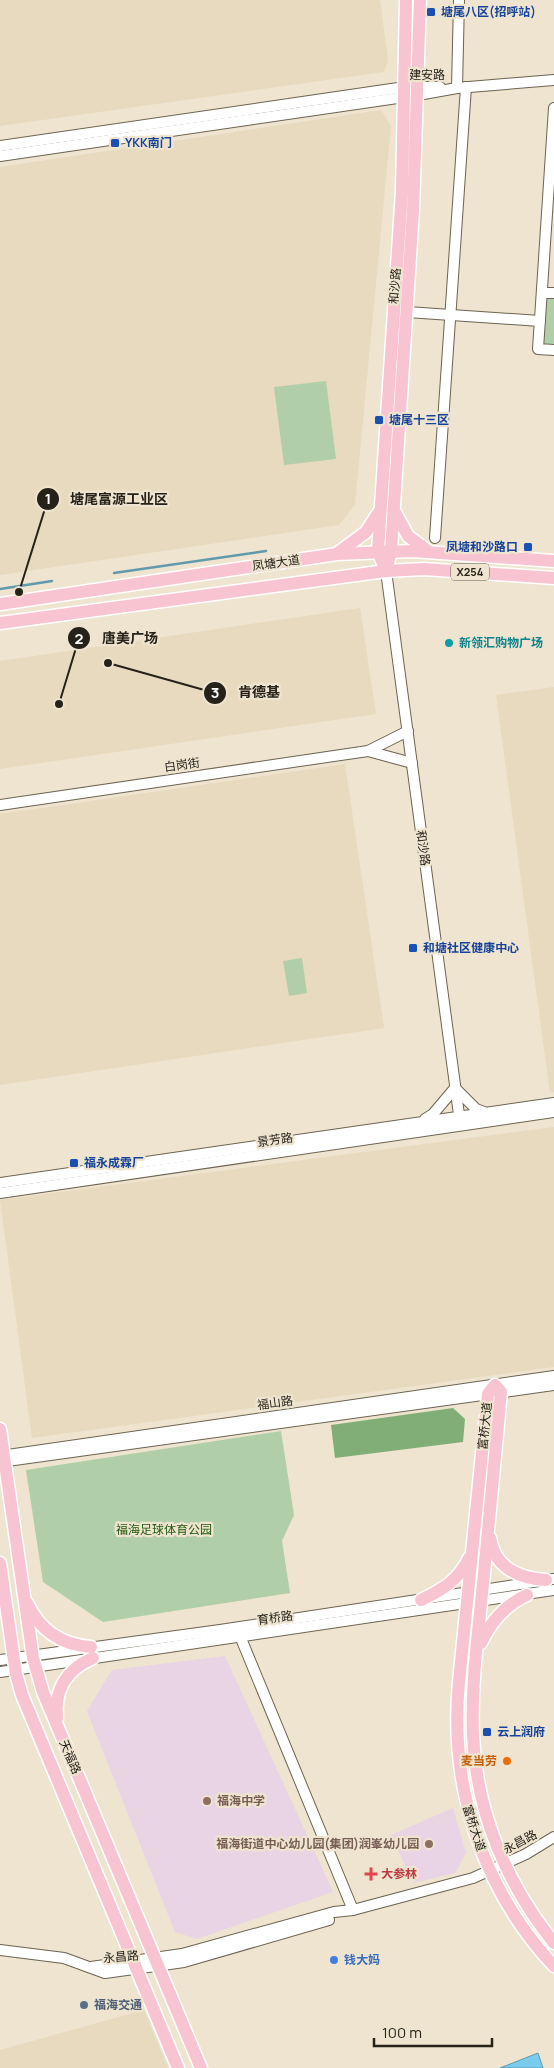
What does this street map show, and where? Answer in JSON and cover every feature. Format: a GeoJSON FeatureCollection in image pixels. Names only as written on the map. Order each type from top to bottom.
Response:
{"type":"FeatureCollection","features":[{"type":"Feature","properties":{"kind":"main road","name":"和沙路"},"geometry":{"type":"LineString","coordinates":[[386,571],[381,505],[402,191],[406,0]]}},
{"type":"Feature","properties":{"kind":"main road","name":"和沙路"},"geometry":{"type":"LineString","coordinates":[[385,551],[394,509],[418,91],[420,0]]}},
{"type":"Feature","properties":{"kind":"main road"},"geometry":{"type":"LineString","coordinates":[[337,554],[366,532],[381,505]]}},
{"type":"Feature","properties":{"kind":"main road","name":"X254"},"geometry":{"type":"LineString","coordinates":[[394,509],[401,527],[412,542],[422,549],[435,554]]}},
{"type":"Feature","properties":{"kind":"main road","name":"凤塘大道"},"geometry":{"type":"LineString","coordinates":[[0,604],[337,554],[385,551],[554,561]]}},
{"type":"Feature","properties":{"kind":"main road","name":"凤塘大道"},"geometry":{"type":"LineString","coordinates":[[0,624],[386,571],[424,569],[554,578]]}},
{"type":"Feature","properties":{"kind":"main road","name":"富桥大道"},"geometry":{"type":"LineString","coordinates":[[495,1390],[489,1526],[473,1699],[473,1736],[476,1772],[486,1816],[503,1864],[533,1916],[554,1943]]}},
{"type":"Feature","properties":{"kind":"main road","name":"富桥大道"},"geometry":{"type":"LineString","coordinates":[[495,1390],[472,1552],[457,1697],[456,1738],[460,1775],[470,1822],[490,1871],[520,1923],[554,1966]]}},
{"type":"Feature","properties":{"kind":"main road","name":"天福路"},"geometry":{"type":"LineString","coordinates":[[0,1429],[2,1459],[34,1661],[59,1730],[200,2068]]}},
{"type":"Feature","properties":{"kind":"main road"},"geometry":{"type":"LineString","coordinates":[[489,1526],[490,1541],[501,1564],[518,1576],[551,1583]]}},
{"type":"Feature","properties":{"kind":"main road"},"geometry":{"type":"LineString","coordinates":[[421,1600],[436,1593],[456,1579],[472,1552]]}},
{"type":"Feature","properties":{"kind":"main road","name":"天福路"},"geometry":{"type":"LineString","coordinates":[[0,1563],[22,1695],[178,2068]]}},
{"type":"Feature","properties":{"kind":"main road"},"geometry":{"type":"LineString","coordinates":[[22,1589],[33,1615],[43,1627],[66,1643],[92,1652],[64,1680],[57,1703],[59,1730]]}},
{"type":"Feature","properties":{"kind":"main road"},"geometry":{"type":"LineString","coordinates":[[477,1653],[493,1621],[508,1606],[527,1595]]}},
{"type":"Feature","properties":{"kind":"street"},"geometry":{"type":"LineString","coordinates":[[435,538],[450,315],[461,87],[459,0]]}},
{"type":"Feature","properties":{"kind":"street","name":"建安路"},"geometry":{"type":"LineString","coordinates":[[0,146],[405,92],[554,80]]}},
{"type":"Feature","properties":{"kind":"street","name":"建安路"},"geometry":{"type":"LineString","coordinates":[[0,156],[405,92]]}},
{"type":"Feature","properties":{"kind":"street"},"geometry":{"type":"LineString","coordinates":[[554,108],[538,349],[554,350]]}},
{"type":"Feature","properties":{"kind":"street"},"geometry":{"type":"LineString","coordinates":[[542,292],[554,293]]}},
{"type":"Feature","properties":{"kind":"street"},"geometry":{"type":"LineString","coordinates":[[406,312],[540,321]]}},
{"type":"Feature","properties":{"kind":"street","name":"和沙路"},"geometry":{"type":"LineString","coordinates":[[386,571],[460,1120]]}},
{"type":"Feature","properties":{"kind":"street"},"geometry":{"type":"LineString","coordinates":[[368,751],[408,731]]}},
{"type":"Feature","properties":{"kind":"street"},"geometry":{"type":"LineString","coordinates":[[368,751],[412,763]]}},
{"type":"Feature","properties":{"kind":"street","name":"白岗街"},"geometry":{"type":"LineString","coordinates":[[0,805],[368,751]]}},
{"type":"Feature","properties":{"kind":"street"},"geometry":{"type":"LineString","coordinates":[[422,1121],[433,1114],[455,1088],[476,1109],[484,1112]]}},
{"type":"Feature","properties":{"kind":"street","name":"景芳路"},"geometry":{"type":"LineString","coordinates":[[0,1193],[460,1120],[484,1112],[554,1103]]}},
{"type":"Feature","properties":{"kind":"street","name":"景芳路"},"geometry":{"type":"LineString","coordinates":[[2,1181],[422,1121],[460,1120],[554,1112]]}},
{"type":"Feature","properties":{"kind":"street","name":"福山路"},"geometry":{"type":"LineString","coordinates":[[495,1390],[554,1376]]}},
{"type":"Feature","properties":{"kind":"street","name":"福山路"},"geometry":{"type":"LineString","coordinates":[[2,1459],[495,1390],[554,1385]]}},
{"type":"Feature","properties":{"kind":"street","name":"育桥路"},"geometry":{"type":"LineString","coordinates":[[482,1596],[527,1595],[551,1583]]}},
{"type":"Feature","properties":{"kind":"street","name":"育桥路"},"geometry":{"type":"LineString","coordinates":[[92,1652],[240,1636],[551,1583]]}},
{"type":"Feature","properties":{"kind":"street","name":"育桥路"},"geometry":{"type":"LineString","coordinates":[[0,1672],[16,1664],[34,1661],[421,1600],[467,1598]]}},
{"type":"Feature","properties":{"kind":"street"},"geometry":{"type":"LineString","coordinates":[[240,1636],[353,1910]]}},
{"type":"Feature","properties":{"kind":"street","name":"育桥路"},"geometry":{"type":"LineString","coordinates":[[0,1660],[16,1664]]}},
{"type":"Feature","properties":{"kind":"street"},"geometry":{"type":"LineString","coordinates":[[457,1697],[473,1699]]}},
{"type":"Feature","properties":{"kind":"street","name":"永昌路"},"geometry":{"type":"LineString","coordinates":[[0,1950],[64,1958],[91,1967],[135,1965],[203,1956],[336,1918],[353,1910],[473,1878],[554,1837]]}},
{"type":"Feature","properties":{"kind":"shaded area"},"geometry":{"type":"Polygon","coordinates":[[[0,0],[380,0],[388,60],[384,72],[0,126],[0,0]]]}},
{"type":"Feature","properties":{"kind":"shaded area"},"geometry":{"type":"Polygon","coordinates":[[[381,110],[391,126],[355,505],[339,525],[0,575],[0,167],[381,110]]]}},
{"type":"Feature","properties":{"kind":"shaded area"},"geometry":{"type":"Polygon","coordinates":[[[360,608],[376,714],[0,769],[0,661],[360,608]]]}},
{"type":"Feature","properties":{"kind":"shaded area"},"geometry":{"type":"Polygon","coordinates":[[[554,687],[554,1092],[550,1093],[496,695],[554,687]]]}},
{"type":"Feature","properties":{"kind":"shaded area"},"geometry":{"type":"Polygon","coordinates":[[[345,764],[384,1028],[0,1085],[0,814],[345,764]]]}},
{"type":"Feature","properties":{"kind":"shaded area"},"geometry":{"type":"Polygon","coordinates":[[[554,1127],[554,1367],[32,1438],[0,1200],[554,1127]]]}},
{"type":"Feature","properties":{"kind":"shaded area","name":"福海中学"},"geometry":{"type":"Polygon","coordinates":[[[225,1656],[333,1892],[197,1939],[175,1932],[87,1711],[112,1670],[225,1656]]]}},
{"type":"Feature","properties":{"kind":"shaded area","name":"福海街道中心幼儿园(集团)润峯幼儿园"},"geometry":{"type":"Polygon","coordinates":[[[453,1808],[466,1853],[455,1873],[413,1883],[391,1835],[453,1808]]]}},
{"type":"Feature","properties":{"kind":"shaded area"},"geometry":{"type":"Polygon","coordinates":[[[144,2010],[168,2068],[0,2068],[0,2050],[144,2010]]]}},
{"type":"Feature","properties":{"kind":"green space"},"geometry":{"type":"Polygon","coordinates":[[[545,296],[554,297],[554,347],[542,346],[545,296]]]}},
{"type":"Feature","properties":{"kind":"green space"},"geometry":{"type":"Polygon","coordinates":[[[326,381],[336,459],[284,465],[274,387],[326,381]]]}},
{"type":"Feature","properties":{"kind":"green space"},"geometry":{"type":"Polygon","coordinates":[[[302,958],[307,993],[289,996],[283,961],[302,958]]]}},
{"type":"Feature","properties":{"kind":"green space"},"geometry":{"type":"Polygon","coordinates":[[[453,1408],[465,1419],[463,1442],[335,1458],[331,1425],[453,1408]]]}},
{"type":"Feature","properties":{"kind":"green space","name":"福海足球体育公园"},"geometry":{"type":"Polygon","coordinates":[[[281,1431],[294,1515],[282,1541],[290,1593],[103,1622],[43,1582],[26,1470],[281,1431]]]}},
{"type":"Feature","properties":{"kind":"water"},"geometry":{"type":"Polygon","coordinates":[[[538,2053],[543,2068],[500,2068],[538,2053]]]}},
{"type":"Feature","properties":{"kind":"waterway"},"geometry":{"type":"LineString","coordinates":[[114,573],[266,551]]}},
{"type":"Feature","properties":{"kind":"waterway"},"geometry":{"type":"LineString","coordinates":[[0,589],[52,581]]}},
{"type":"Feature","properties":{"kind":"place","name":"塘尾八区(招呼站)"},"geometry":{"type":"Point","coordinates":[431,12]}},
{"type":"Feature","properties":{"kind":"place","name":"YKK南门"},"geometry":{"type":"Point","coordinates":[115,143]}},
{"type":"Feature","properties":{"kind":"place","name":"塘尾十三区"},"geometry":{"type":"Point","coordinates":[379,420]}},
{"type":"Feature","properties":{"kind":"place","name":"凤塘和沙路口"},"geometry":{"type":"Point","coordinates":[528,547]}},
{"type":"Feature","properties":{"kind":"place","name":"塘尾富源工业区"},"geometry":{"type":"Point","coordinates":[19,592]}},
{"type":"Feature","properties":{"kind":"place","name":"新领汇购物广场"},"geometry":{"type":"Point","coordinates":[449,643]}},
{"type":"Feature","properties":{"kind":"place","name":"肯德基"},"geometry":{"type":"Point","coordinates":[108,663]}},
{"type":"Feature","properties":{"kind":"place","name":"唐美广场"},"geometry":{"type":"Point","coordinates":[59,704]}},
{"type":"Feature","properties":{"kind":"place","name":"和塘社区健康中心"},"geometry":{"type":"Point","coordinates":[413,948]}},
{"type":"Feature","properties":{"kind":"place","name":"福永成霖厂"},"geometry":{"type":"Point","coordinates":[74,1163]}},
{"type":"Feature","properties":{"kind":"place","name":"云上润府"},"geometry":{"type":"Point","coordinates":[487,1732]}},
{"type":"Feature","properties":{"kind":"place","name":"麦当劳"},"geometry":{"type":"Point","coordinates":[507,1761]}},
{"type":"Feature","properties":{"kind":"place","name":"福海中学"},"geometry":{"type":"Point","coordinates":[207,1801]}},
{"type":"Feature","properties":{"kind":"place","name":"福海街道中心幼儿园(集团)润峯幼儿园"},"geometry":{"type":"Point","coordinates":[429,1844]}},
{"type":"Feature","properties":{"kind":"place","name":"大参林"},"geometry":{"type":"Point","coordinates":[371,1874]}},
{"type":"Feature","properties":{"kind":"place","name":"钱大妈"},"geometry":{"type":"Point","coordinates":[334,1960]}},
{"type":"Feature","properties":{"kind":"place","name":"福海交通"},"geometry":{"type":"Point","coordinates":[84,2005]}}]}
